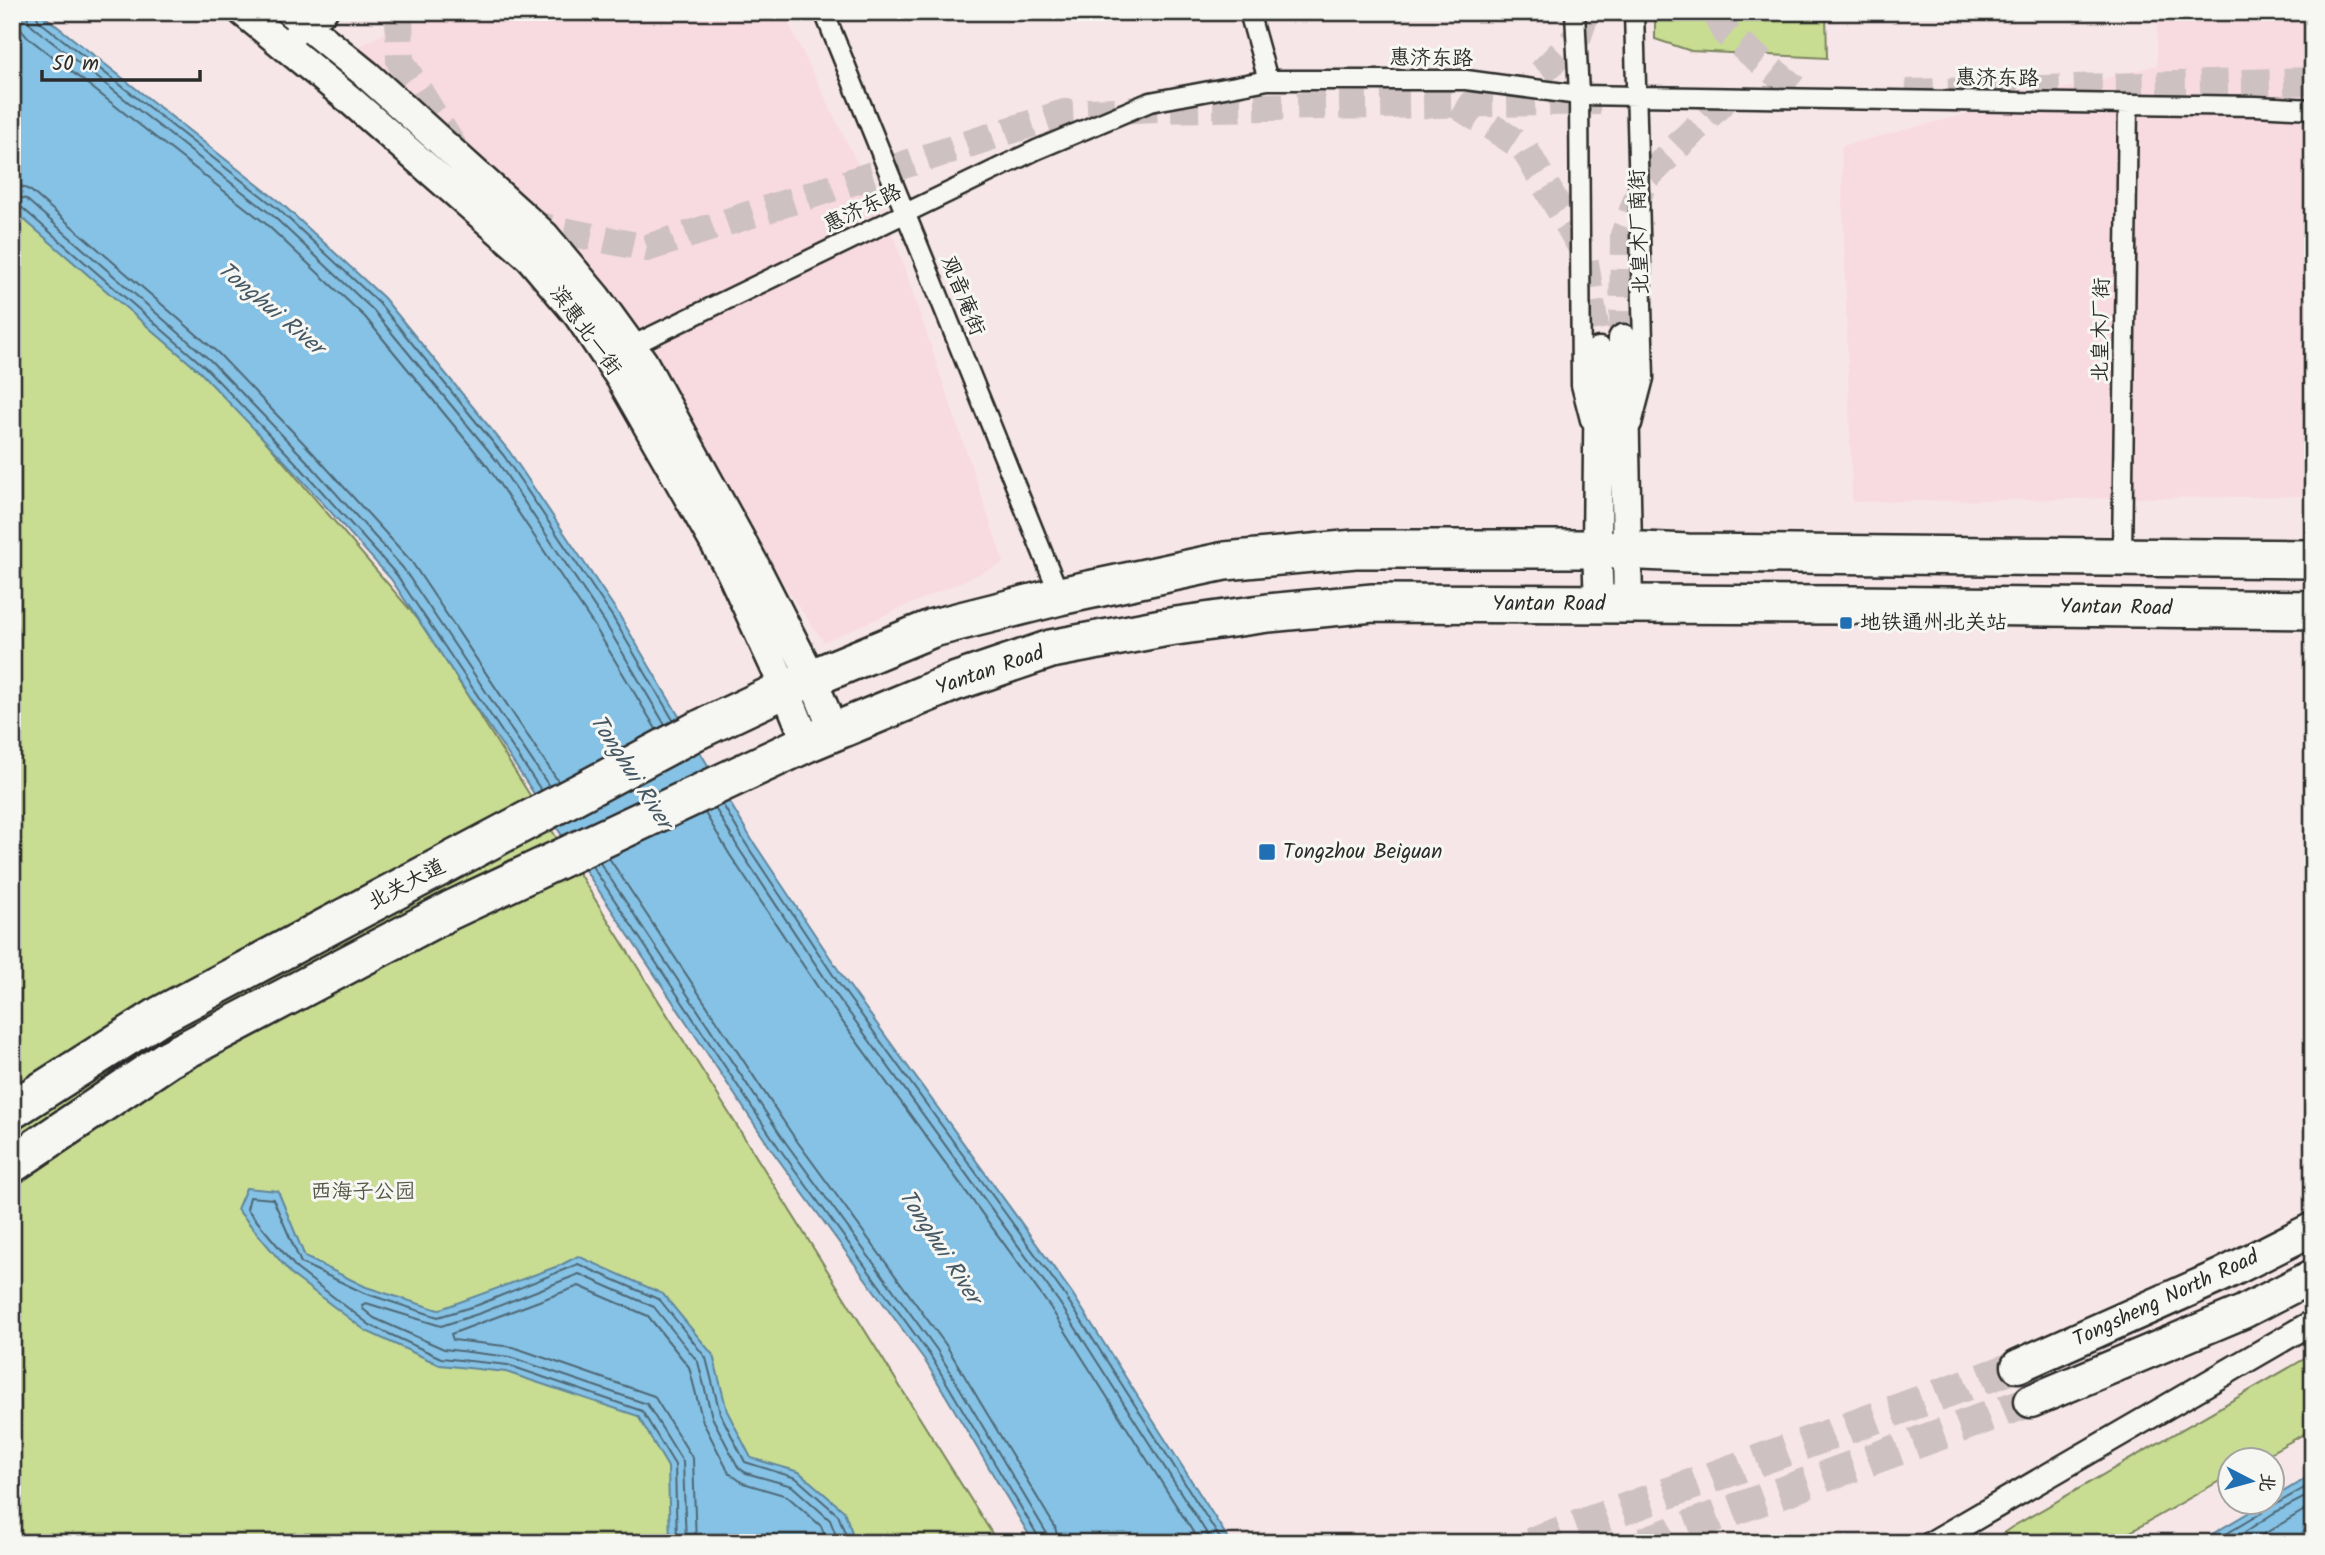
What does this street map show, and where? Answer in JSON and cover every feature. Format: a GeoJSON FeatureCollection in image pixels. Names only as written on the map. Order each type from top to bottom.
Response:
{"type":"FeatureCollection","features":[{"type":"Feature","properties":{"kind":"main road"},"geometry":{"type":"LineString","coordinates":[[799,684],[933,628],[1060,596],[1224,561],[1320,551],[1612,550],[2313,559]]}},
{"type":"Feature","properties":{"kind":"main road","name":"Yantan Road"},"geometry":{"type":"LineString","coordinates":[[820,738],[954,682],[1051,649],[1162,628],[1268,613],[1373,603],[2313,610]]}},
{"type":"Feature","properties":{"kind":"main road","name":"北关大道"},"geometry":{"type":"LineString","coordinates":[[12,1110],[161,1015],[736,711],[799,684]]}},
{"type":"Feature","properties":{"kind":"main road","name":"北关大道"},"geometry":{"type":"LineString","coordinates":[[12,1164],[168,1059],[451,909],[820,738]]}},
{"type":"Feature","properties":{"kind":"main road","name":"Tongsheng North Road"},"geometry":{"type":"LineString","coordinates":[[2018,1366],[2220,1276],[2313,1229]]}},
{"type":"Feature","properties":{"kind":"main road","name":"Tongsheng North Road"},"geometry":{"type":"LineString","coordinates":[[2031,1401],[2243,1312],[2313,1276]]}},
{"type":"Feature","properties":{"kind":"street","name":"滨惠北一街"},"geometry":{"type":"LineString","coordinates":[[243,12],[285,45],[530,258],[578,315],[619,352],[643,362],[754,564],[820,738]]}},
{"type":"Feature","properties":{"kind":"street","name":"观音庵街"},"geometry":{"type":"LineString","coordinates":[[824,12],[1060,596]]}},
{"type":"Feature","properties":{"kind":"street"},"geometry":{"type":"LineString","coordinates":[[1249,12],[1268,80]]}},
{"type":"Feature","properties":{"kind":"street","name":"北皇木厂南街"},"geometry":{"type":"LineString","coordinates":[[1575,12],[1581,385],[1598,449],[1612,550],[1614,605]]}},
{"type":"Feature","properties":{"kind":"street","name":"北皇木厂南街"},"geometry":{"type":"LineString","coordinates":[[1612,550],[1625,450],[1644,378],[1634,12]]}},
{"type":"Feature","properties":{"kind":"street","name":"滨惠北一街"},"geometry":{"type":"LineString","coordinates":[[307,16],[366,74],[545,236],[596,297],[619,352]]}},
{"type":"Feature","properties":{"kind":"street"},"geometry":{"type":"LineString","coordinates":[[285,45],[307,16]]}},
{"type":"Feature","properties":{"kind":"street","name":"惠济东路"},"geometry":{"type":"LineString","coordinates":[[619,352],[1035,150],[1150,102],[1268,80],[1466,80],[1578,95],[1636,94],[2313,109]]}},
{"type":"Feature","properties":{"kind":"street","name":"北皇木厂街"},"geometry":{"type":"LineString","coordinates":[[2122,557],[2128,104]]}},
{"type":"Feature","properties":{"kind":"street","name":"北皇木厂南街"},"geometry":{"type":"LineString","coordinates":[[1598,449],[1611,346],[1625,450]]}},
{"type":"Feature","properties":{"kind":"street"},"geometry":{"type":"LineString","coordinates":[[1932,1543],[2313,1322]]}},
{"type":"Feature","properties":{"kind":"shaded area"},"geometry":{"type":"Polygon","coordinates":[[[423,12],[783,12],[895,240],[1004,563],[824,642],[793,599],[627,329],[496,170],[352,50],[423,12]]]}},
{"type":"Feature","properties":{"kind":"shaded area"},"geometry":{"type":"Polygon","coordinates":[[[2157,12],[2313,12],[2313,496],[1852,502],[1841,146],[2157,65],[2157,12]]]}},
{"type":"Feature","properties":{"kind":"green space"},"geometry":{"type":"Polygon","coordinates":[[[1655,12],[1826,12],[1827,58],[1691,51],[1655,39],[1655,12]]]}},
{"type":"Feature","properties":{"kind":"green space","name":"西海子公园"},"geometry":{"type":"Polygon","coordinates":[[[12,201],[226,395],[424,626],[998,1543],[12,1543],[12,201]]]}},
{"type":"Feature","properties":{"kind":"green space"},"geometry":{"type":"Polygon","coordinates":[[[2313,1354],[2313,1429],[2282,1446],[2216,1446],[2216,1483],[2111,1543],[1989,1543],[2012,1527],[2313,1354]]]}},
{"type":"Feature","properties":{"kind":"water","name":"Tonghui River"},"geometry":{"type":"Polygon","coordinates":[[[12,12],[39,12],[282,204],[384,298],[509,451],[618,613],[752,840],[845,980],[1072,1293],[1231,1543],[1034,1543],[924,1359],[773,1152],[391,579],[200,372],[12,209],[12,12]]]}},
{"type":"Feature","properties":{"kind":"water"},"geometry":{"type":"Polygon","coordinates":[[[246,1188],[278,1191],[305,1257],[366,1287],[438,1310],[561,1265],[578,1256],[663,1294],[713,1355],[727,1411],[751,1458],[799,1472],[844,1511],[856,1543],[670,1543],[668,1467],[638,1416],[506,1372],[440,1365],[366,1331],[292,1275],[237,1209],[246,1188]]]}},
{"type":"Feature","properties":{"kind":"water"},"geometry":{"type":"Polygon","coordinates":[[[2313,1474],[2313,1543],[2197,1543],[2243,1516],[2286,1516],[2286,1490],[2313,1474]]]}},
{"type":"Feature","properties":{"kind":"tunnel"},"geometry":{"type":"LineString","coordinates":[[399,12],[400,61],[454,148]]}},
{"type":"Feature","properties":{"kind":"tunnel"},"geometry":{"type":"LineString","coordinates":[[1512,103],[1578,36],[1586,12]]}},
{"type":"Feature","properties":{"kind":"tunnel"},"geometry":{"type":"LineString","coordinates":[[1715,12],[1727,34],[1804,96]]}},
{"type":"Feature","properties":{"kind":"tunnel"},"geometry":{"type":"LineString","coordinates":[[1906,93],[2313,81]]}},
{"type":"Feature","properties":{"kind":"tunnel"},"geometry":{"type":"LineString","coordinates":[[1623,339],[1624,235],[1644,180],[1726,98]]}},
{"type":"Feature","properties":{"kind":"tunnel"},"geometry":{"type":"LineString","coordinates":[[523,223],[647,248],[1064,113],[1600,101]]}},
{"type":"Feature","properties":{"kind":"tunnel"},"geometry":{"type":"LineString","coordinates":[[1456,104],[1524,148],[1583,250],[1599,352]]}},
{"type":"Feature","properties":{"kind":"tunnel"},"geometry":{"type":"LineString","coordinates":[[1531,1543],[2018,1366]]}},
{"type":"Feature","properties":{"kind":"tunnel"},"geometry":{"type":"LineString","coordinates":[[1643,1543],[2031,1401]]}},
{"type":"Feature","properties":{"kind":"place","name":"地铁通州北关站"},"geometry":{"type":"Point","coordinates":[1846,623]}},
{"type":"Feature","properties":{"kind":"place","name":"Tongzhou Beiguan"},"geometry":{"type":"Point","coordinates":[1267,852]}}]}
